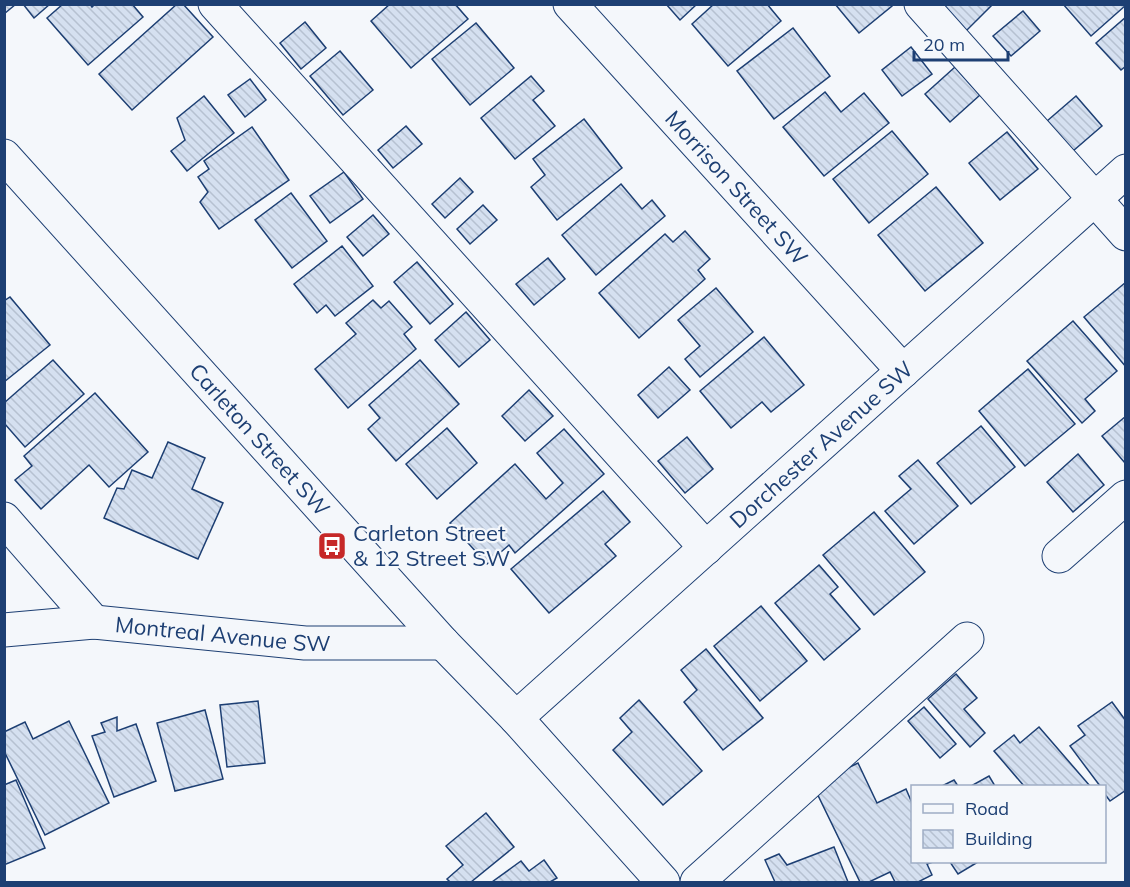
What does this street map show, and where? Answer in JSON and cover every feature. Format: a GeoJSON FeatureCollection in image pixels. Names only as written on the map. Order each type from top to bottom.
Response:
{"type":"FeatureCollection","features":[{"type":"Feature","properties":{"kind":"street"},"geometry":{"type":"LineString","coordinates":[[215,4],[706,548]]}},
{"type":"Feature","properties":{"kind":"street","name":"Morrison Street SW"},"geometry":{"type":"LineString","coordinates":[[570,4],[903,371]]}},
{"type":"Feature","properties":{"kind":"street"},"geometry":{"type":"LineString","coordinates":[[921,4],[1125,234]]}},
{"type":"Feature","properties":{"kind":"street","name":"Carleton Street SW"},"geometry":{"type":"LineString","coordinates":[[6,161],[443,643],[516,718],[663,882]]}},
{"type":"Feature","properties":{"kind":"street","name":"Dorchester Avenue SW"},"geometry":{"type":"LineString","coordinates":[[516,718],[1125,171]]}},
{"type":"Feature","properties":{"kind":"street"},"geometry":{"type":"LineString","coordinates":[[1059,556],[1125,497]]}},
{"type":"Feature","properties":{"kind":"street"},"geometry":{"type":"LineString","coordinates":[[4,519],[94,622]]}},
{"type":"Feature","properties":{"kind":"street","name":"Montreal Avenue SW"},"geometry":{"type":"LineString","coordinates":[[4,630],[94,622],[305,643],[443,643]]}},
{"type":"Feature","properties":{"kind":"street"},"geometry":{"type":"LineString","coordinates":[[697,882],[967,639]]}},
{"type":"Feature","properties":{"kind":"building"},"geometry":{"type":"Polygon","coordinates":[[[4,4],[16,4],[4,14],[4,4]]]}},
{"type":"Feature","properties":{"kind":"building"},"geometry":{"type":"Polygon","coordinates":[[[23,4],[50,4],[34,18],[23,4]]]}},
{"type":"Feature","properties":{"kind":"building"},"geometry":{"type":"Polygon","coordinates":[[[63,4],[90,4],[92,7],[95,4],[132,4],[143,17],[88,65],[47,18],[63,4]]]}},
{"type":"Feature","properties":{"kind":"building"},"geometry":{"type":"Polygon","coordinates":[[[177,4],[183,4],[213,37],[132,110],[99,74],[177,4]]]}},
{"type":"Feature","properties":{"kind":"building"},"geometry":{"type":"Polygon","coordinates":[[[390,4],[455,4],[468,19],[411,68],[371,21],[390,4]]]}},
{"type":"Feature","properties":{"kind":"building"},"geometry":{"type":"Polygon","coordinates":[[[666,4],[697,4],[680,20],[666,4]]]}},
{"type":"Feature","properties":{"kind":"building"},"geometry":{"type":"Polygon","coordinates":[[[714,4],[767,4],[781,21],[728,66],[692,24],[714,4]]]}},
{"type":"Feature","properties":{"kind":"building"},"geometry":{"type":"Polygon","coordinates":[[[835,4],[891,4],[892,6],[859,33],[835,4]]]}},
{"type":"Feature","properties":{"kind":"building"},"geometry":{"type":"Polygon","coordinates":[[[940,4],[993,4],[965,32],[940,4]]]}},
{"type":"Feature","properties":{"kind":"building"},"geometry":{"type":"Polygon","coordinates":[[[1063,4],[1126,4],[1126,5],[1091,36],[1063,4]]]}},
{"type":"Feature","properties":{"kind":"building"},"geometry":{"type":"Polygon","coordinates":[[[1023,11],[1040,31],[1011,56],[993,36],[1023,11]]]}},
{"type":"Feature","properties":{"kind":"building"},"geometry":{"type":"Polygon","coordinates":[[[1126,17],[1126,66],[1121,70],[1096,43],[1126,17]]]}},
{"type":"Feature","properties":{"kind":"building"},"geometry":{"type":"Polygon","coordinates":[[[305,22],[326,48],[301,69],[280,43],[305,22]]]}},
{"type":"Feature","properties":{"kind":"building"},"geometry":{"type":"Polygon","coordinates":[[[476,23],[514,68],[470,105],[432,59],[476,23]]]}},
{"type":"Feature","properties":{"kind":"building"},"geometry":{"type":"Polygon","coordinates":[[[793,28],[830,76],[774,119],[737,71],[793,28]]]}},
{"type":"Feature","properties":{"kind":"building"},"geometry":{"type":"Polygon","coordinates":[[[911,47],[932,74],[902,96],[882,70],[911,47]]]}},
{"type":"Feature","properties":{"kind":"building"},"geometry":{"type":"Polygon","coordinates":[[[340,51],[373,90],[343,115],[310,76],[340,51]]]}},
{"type":"Feature","properties":{"kind":"building"},"geometry":{"type":"Polygon","coordinates":[[[955,67],[980,95],[950,122],[925,94],[955,67]]]}},
{"type":"Feature","properties":{"kind":"building"},"geometry":{"type":"Polygon","coordinates":[[[531,76],[544,91],[533,100],[555,126],[515,159],[481,118],[531,76]]]}},
{"type":"Feature","properties":{"kind":"building"},"geometry":{"type":"Polygon","coordinates":[[[250,79],[266,100],[245,117],[228,95],[250,79]]]}},
{"type":"Feature","properties":{"kind":"building"},"geometry":{"type":"Polygon","coordinates":[[[825,92],[841,112],[864,93],[889,123],[824,176],[783,127],[825,92]]]}},
{"type":"Feature","properties":{"kind":"building"},"geometry":{"type":"Polygon","coordinates":[[[204,96],[234,133],[187,171],[171,151],[185,140],[177,118],[204,96]]]}},
{"type":"Feature","properties":{"kind":"building"},"geometry":{"type":"Polygon","coordinates":[[[1076,96],[1102,126],[1073,151],[1047,121],[1076,96]]]}},
{"type":"Feature","properties":{"kind":"building"},"geometry":{"type":"Polygon","coordinates":[[[584,119],[622,168],[557,220],[531,187],[545,175],[533,159],[584,119]]]}},
{"type":"Feature","properties":{"kind":"building"},"geometry":{"type":"Polygon","coordinates":[[[406,126],[422,144],[393,168],[378,150],[406,126]]]}},
{"type":"Feature","properties":{"kind":"building"},"geometry":{"type":"Polygon","coordinates":[[[252,127],[289,180],[219,229],[200,202],[208,192],[198,177],[209,169],[204,161],[252,127]]]}},
{"type":"Feature","properties":{"kind":"building"},"geometry":{"type":"Polygon","coordinates":[[[892,131],[928,174],[869,223],[833,179],[892,131]]]}},
{"type":"Feature","properties":{"kind":"building"},"geometry":{"type":"Polygon","coordinates":[[[1007,132],[1038,169],[1000,200],[969,163],[1007,132]]]}},
{"type":"Feature","properties":{"kind":"building"},"geometry":{"type":"Polygon","coordinates":[[[344,172],[363,199],[330,223],[310,196],[344,172]]]}},
{"type":"Feature","properties":{"kind":"building"},"geometry":{"type":"Polygon","coordinates":[[[460,178],[473,192],[445,218],[432,204],[460,178]]]}},
{"type":"Feature","properties":{"kind":"building"},"geometry":{"type":"Polygon","coordinates":[[[621,184],[642,209],[652,200],[665,216],[596,275],[562,235],[621,184]]]}},
{"type":"Feature","properties":{"kind":"building"},"geometry":{"type":"Polygon","coordinates":[[[936,187],[983,243],[925,291],[878,235],[936,187]]]}},
{"type":"Feature","properties":{"kind":"building"},"geometry":{"type":"Polygon","coordinates":[[[291,193],[327,241],[292,268],[255,220],[291,193]]]}},
{"type":"Feature","properties":{"kind":"building"},"geometry":{"type":"Polygon","coordinates":[[[483,205],[497,220],[470,244],[457,229],[483,205]]]}},
{"type":"Feature","properties":{"kind":"building"},"geometry":{"type":"Polygon","coordinates":[[[373,215],[389,234],[363,256],[347,237],[373,215]]]}},
{"type":"Feature","properties":{"kind":"building"},"geometry":{"type":"Polygon","coordinates":[[[685,231],[710,259],[698,270],[705,279],[639,338],[599,293],[665,234],[673,242],[685,231]]]}},
{"type":"Feature","properties":{"kind":"building"},"geometry":{"type":"Polygon","coordinates":[[[342,246],[373,286],[335,316],[326,305],[317,313],[294,284],[342,246]]]}},
{"type":"Feature","properties":{"kind":"building"},"geometry":{"type":"Polygon","coordinates":[[[548,258],[565,279],[534,305],[516,284],[548,258]]]}},
{"type":"Feature","properties":{"kind":"building"},"geometry":{"type":"Polygon","coordinates":[[[417,262],[453,304],[430,324],[394,282],[417,262]]]}},
{"type":"Feature","properties":{"kind":"building"},"geometry":{"type":"Polygon","coordinates":[[[1126,282],[1126,367],[1084,317],[1126,282]]]}},
{"type":"Feature","properties":{"kind":"building"},"geometry":{"type":"Polygon","coordinates":[[[716,288],[753,332],[700,377],[685,359],[700,346],[678,320],[716,288]]]}},
{"type":"Feature","properties":{"kind":"building"},"geometry":{"type":"Polygon","coordinates":[[[10,297],[50,345],[4,382],[4,301],[10,297]]]}},
{"type":"Feature","properties":{"kind":"building"},"geometry":{"type":"Polygon","coordinates":[[[373,300],[381,308],[389,301],[412,327],[404,334],[416,349],[348,408],[315,369],[356,334],[346,323],[373,300]]]}},
{"type":"Feature","properties":{"kind":"building"},"geometry":{"type":"Polygon","coordinates":[[[466,312],[490,340],[459,367],[435,340],[466,312]]]}},
{"type":"Feature","properties":{"kind":"building"},"geometry":{"type":"Polygon","coordinates":[[[1073,321],[1117,371],[1085,399],[1095,411],[1082,423],[1027,361],[1073,321]]]}},
{"type":"Feature","properties":{"kind":"building"},"geometry":{"type":"Polygon","coordinates":[[[764,337],[804,385],[771,412],[762,402],[731,428],[700,391],[764,337]]]}},
{"type":"Feature","properties":{"kind":"building"},"geometry":{"type":"Polygon","coordinates":[[[53,360],[84,394],[25,447],[4,423],[4,403],[53,360]]]}},
{"type":"Feature","properties":{"kind":"building"},"geometry":{"type":"Polygon","coordinates":[[[420,360],[459,404],[396,461],[368,429],[380,418],[369,405],[420,360]]]}},
{"type":"Feature","properties":{"kind":"building"},"geometry":{"type":"Polygon","coordinates":[[[669,367],[690,390],[658,418],[638,395],[669,367]]]}},
{"type":"Feature","properties":{"kind":"building"},"geometry":{"type":"Polygon","coordinates":[[[1028,369],[1075,424],[1025,466],[979,411],[1028,369]]]}},
{"type":"Feature","properties":{"kind":"building"},"geometry":{"type":"Polygon","coordinates":[[[529,390],[553,416],[525,441],[502,416],[529,390]]]}},
{"type":"Feature","properties":{"kind":"building"},"geometry":{"type":"Polygon","coordinates":[[[95,393],[148,452],[109,487],[89,465],[41,509],[15,480],[32,466],[24,456],[95,393]]]}},
{"type":"Feature","properties":{"kind":"building"},"geometry":{"type":"Polygon","coordinates":[[[1126,416],[1126,463],[1125,463],[1102,436],[1126,416]]]}},
{"type":"Feature","properties":{"kind":"building"},"geometry":{"type":"Polygon","coordinates":[[[981,426],[1015,467],[971,504],[937,463],[981,426]]]}},
{"type":"Feature","properties":{"kind":"building"},"geometry":{"type":"Polygon","coordinates":[[[447,428],[477,463],[437,499],[406,464],[447,428]]]}},
{"type":"Feature","properties":{"kind":"building"},"geometry":{"type":"Polygon","coordinates":[[[564,429],[604,474],[515,553],[509,545],[487,564],[450,523],[515,464],[546,499],[563,483],[537,453],[564,429]]]}},
{"type":"Feature","properties":{"kind":"building"},"geometry":{"type":"Polygon","coordinates":[[[687,437],[713,469],[685,493],[658,461],[687,437]]]}},
{"type":"Feature","properties":{"kind":"building"},"geometry":{"type":"Polygon","coordinates":[[[168,442],[205,458],[192,489],[223,503],[198,559],[104,518],[117,488],[124,489],[132,470],[152,478],[168,442]]]}},
{"type":"Feature","properties":{"kind":"building"},"geometry":{"type":"Polygon","coordinates":[[[1078,454],[1104,485],[1073,512],[1047,482],[1078,454]]]}},
{"type":"Feature","properties":{"kind":"building"},"geometry":{"type":"Polygon","coordinates":[[[918,460],[958,506],[914,544],[885,511],[911,489],[899,476],[918,460]]]}},
{"type":"Feature","properties":{"kind":"building"},"geometry":{"type":"Polygon","coordinates":[[[603,491],[630,522],[605,544],[616,556],[549,613],[511,569],[603,491]]]}},
{"type":"Feature","properties":{"kind":"building"},"geometry":{"type":"Polygon","coordinates":[[[874,512],[925,572],[874,615],[823,555],[874,512]]]}},
{"type":"Feature","properties":{"kind":"building"},"geometry":{"type":"Polygon","coordinates":[[[819,565],[838,587],[830,594],[860,629],[824,660],[775,603],[819,565]]]}},
{"type":"Feature","properties":{"kind":"building"},"geometry":{"type":"Polygon","coordinates":[[[761,606],[807,661],[760,701],[714,646],[761,606]]]}},
{"type":"Feature","properties":{"kind":"building"},"geometry":{"type":"Polygon","coordinates":[[[706,649],[763,718],[723,750],[684,702],[697,690],[681,670],[706,649]]]}},
{"type":"Feature","properties":{"kind":"building"},"geometry":{"type":"Polygon","coordinates":[[[956,674],[977,698],[964,709],[985,733],[970,747],[928,699],[956,674]]]}},
{"type":"Feature","properties":{"kind":"building"},"geometry":{"type":"Polygon","coordinates":[[[639,700],[702,771],[663,805],[613,750],[632,732],[620,718],[639,700]]]}},
{"type":"Feature","properties":{"kind":"building"},"geometry":{"type":"Polygon","coordinates":[[[258,701],[265,763],[227,767],[220,705],[258,701]]]}},
{"type":"Feature","properties":{"kind":"building"},"geometry":{"type":"Polygon","coordinates":[[[1112,702],[1126,721],[1126,790],[1110,801],[1106,796],[1106,785],[1099,785],[1070,746],[1085,735],[1078,726],[1112,702]]]}},
{"type":"Feature","properties":{"kind":"building"},"geometry":{"type":"Polygon","coordinates":[[[924,707],[956,744],[940,758],[908,721],[924,707]]]}},
{"type":"Feature","properties":{"kind":"building"},"geometry":{"type":"Polygon","coordinates":[[[205,710],[223,779],[175,791],[157,723],[205,710]]]}},
{"type":"Feature","properties":{"kind":"building"},"geometry":{"type":"Polygon","coordinates":[[[117,717],[117,731],[136,724],[156,781],[114,797],[92,736],[105,732],[101,723],[117,717]]]}},
{"type":"Feature","properties":{"kind":"building"},"geometry":{"type":"Polygon","coordinates":[[[69,721],[109,803],[45,835],[4,751],[4,732],[25,722],[33,739],[69,721]]]}},
{"type":"Feature","properties":{"kind":"building"},"geometry":{"type":"Polygon","coordinates":[[[1039,727],[1089,785],[1023,785],[994,751],[1014,735],[1020,743],[1039,727]]]}},
{"type":"Feature","properties":{"kind":"building"},"geometry":{"type":"Polygon","coordinates":[[[858,763],[877,803],[906,789],[911,801],[911,863],[930,863],[927,864],[932,875],[918,882],[895,882],[890,872],[869,882],[860,882],[813,785],[858,763]]]}},
{"type":"Feature","properties":{"kind":"building"},"geometry":{"type":"Polygon","coordinates":[[[989,776],[994,785],[973,785],[989,776]]]}},
{"type":"Feature","properties":{"kind":"building"},"geometry":{"type":"Polygon","coordinates":[[[16,780],[45,848],[4,865],[4,785],[16,780]]]}},
{"type":"Feature","properties":{"kind":"building"},"geometry":{"type":"Polygon","coordinates":[[[954,780],[957,785],[944,785],[954,780]]]}},
{"type":"Feature","properties":{"kind":"building"},"geometry":{"type":"Polygon","coordinates":[[[486,813],[514,847],[471,882],[450,882],[447,879],[463,865],[446,846],[486,813]]]}},
{"type":"Feature","properties":{"kind":"building"},"geometry":{"type":"Polygon","coordinates":[[[834,847],[848,882],[775,882],[765,860],[779,854],[787,865],[834,847]]]}},
{"type":"Feature","properties":{"kind":"building"},"geometry":{"type":"Polygon","coordinates":[[[544,860],[557,878],[550,882],[492,882],[521,861],[529,871],[544,860]]]}},
{"type":"Feature","properties":{"kind":"building"},"geometry":{"type":"Polygon","coordinates":[[[951,863],[976,863],[958,874],[951,863]]]}},
{"type":"Feature","properties":{"kind":"place","name":"Carleton Street & 12 Street SW"},"geometry":{"type":"Point","coordinates":[332,546]}}]}
